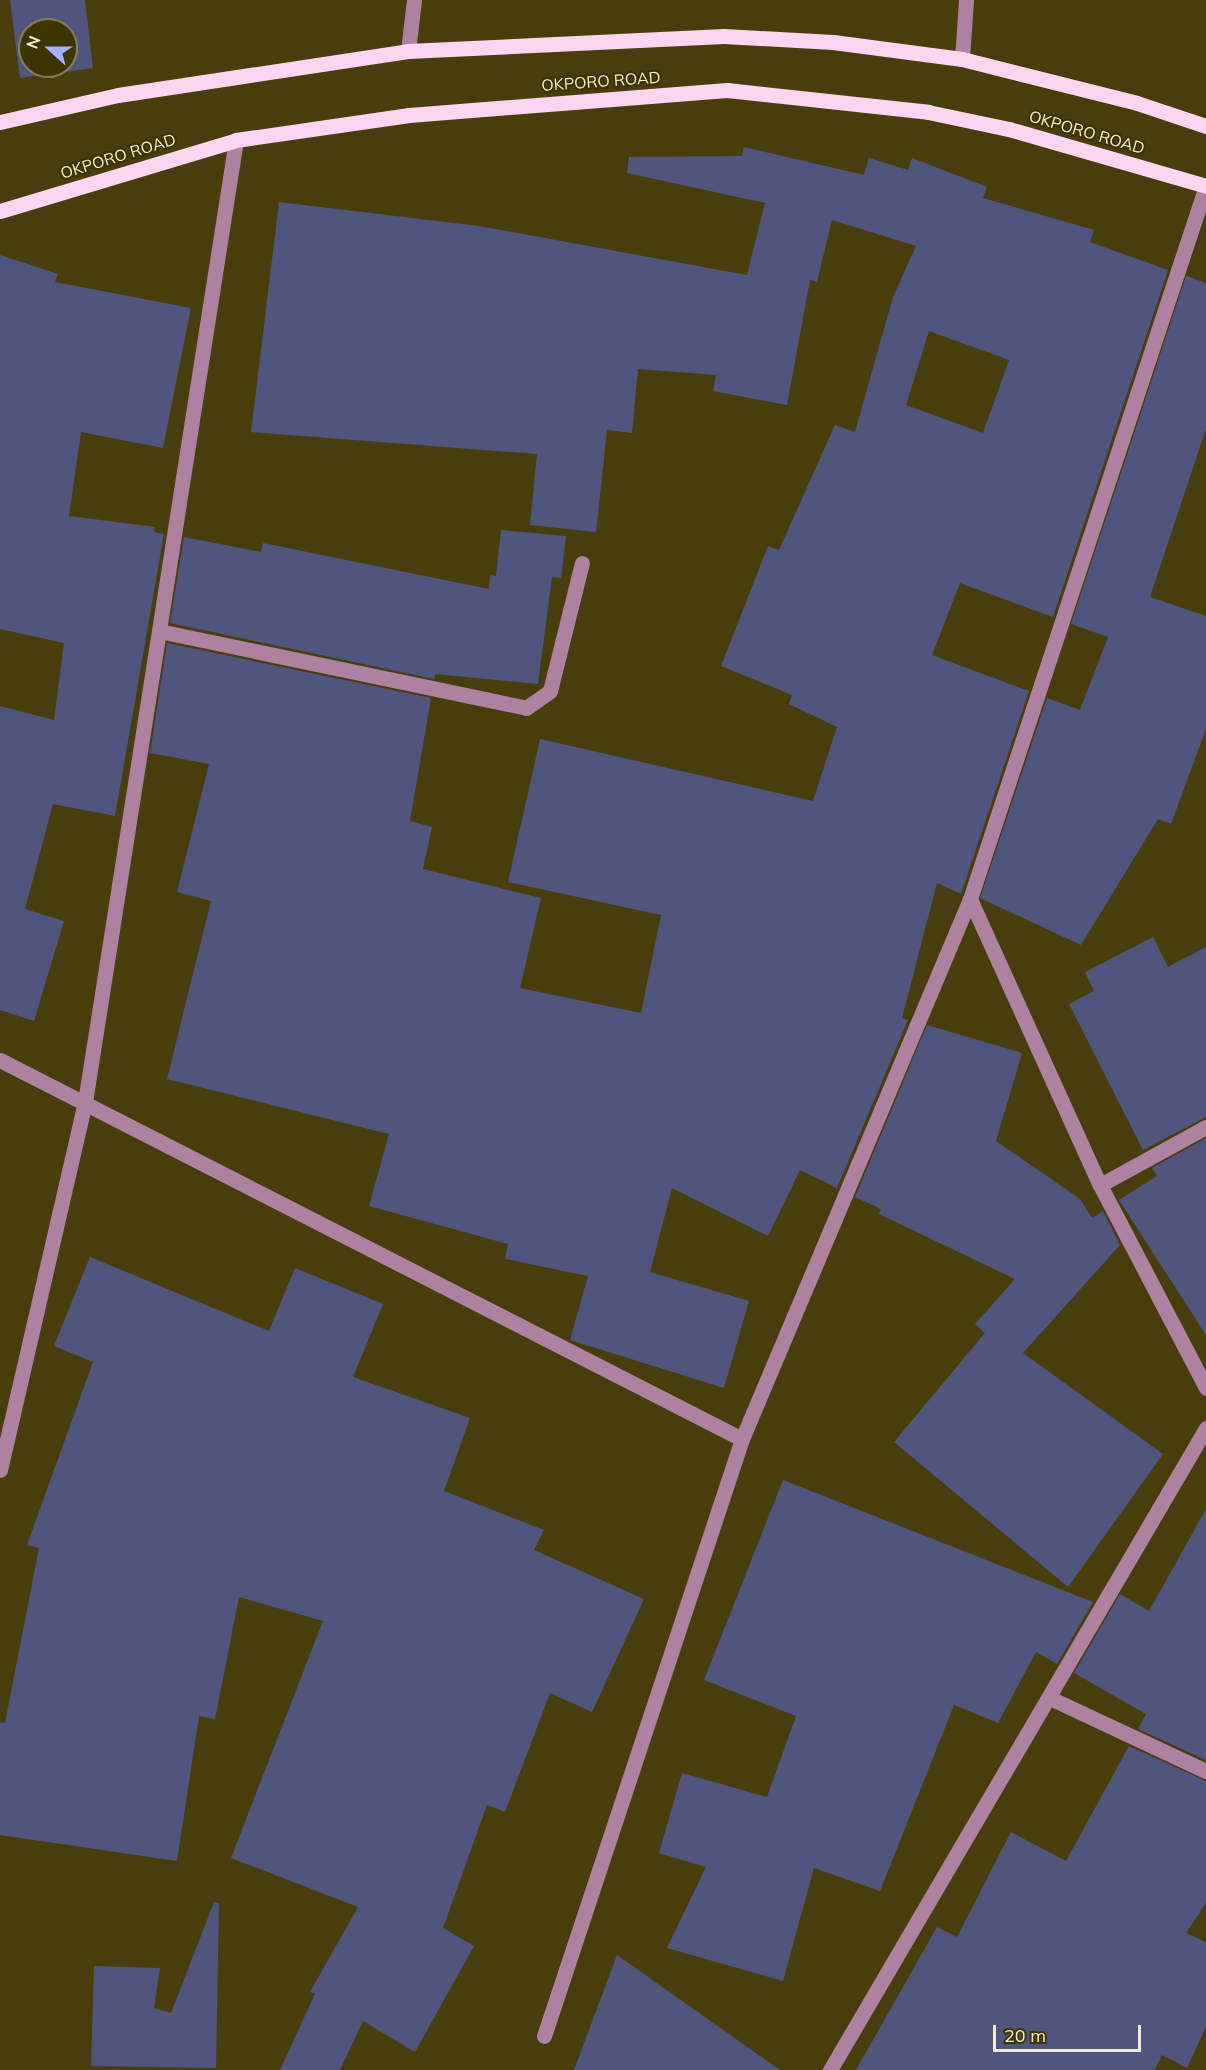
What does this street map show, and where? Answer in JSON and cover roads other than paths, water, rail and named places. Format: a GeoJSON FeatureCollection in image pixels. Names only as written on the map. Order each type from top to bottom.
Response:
{"type":"FeatureCollection","features":[{"type":"Feature","properties":{"kind":"main road"},"geometry":{"type":"LineString","coordinates":[[0,122],[118,95],[408,51],[724,36],[833,42],[962,60],[1137,103],[1206,126]]}},
{"type":"Feature","properties":{"kind":"main road","name":"OKPORO ROAD"},"geometry":{"type":"LineString","coordinates":[[0,211],[236,140],[409,115],[727,90],[928,112],[1009,129],[1206,186]]}},
{"type":"Feature","properties":{"kind":"street"},"geometry":{"type":"LineString","coordinates":[[408,51],[414,0]]}},
{"type":"Feature","properties":{"kind":"street"},"geometry":{"type":"LineString","coordinates":[[962,60],[966,0]]}},
{"type":"Feature","properties":{"kind":"street"},"geometry":{"type":"LineString","coordinates":[[0,1470],[86,1102],[236,140]]}},
{"type":"Feature","properties":{"kind":"street"},"geometry":{"type":"LineString","coordinates":[[544,2036],[742,1439],[970,900],[1206,186]]}},
{"type":"Feature","properties":{"kind":"street"},"geometry":{"type":"LineString","coordinates":[[159,631],[526,708],[550,691],[582,562]]}},
{"type":"Feature","properties":{"kind":"street"},"geometry":{"type":"LineString","coordinates":[[970,900],[1100,1185],[1206,1388]]}},
{"type":"Feature","properties":{"kind":"street"},"geometry":{"type":"LineString","coordinates":[[0,1060],[742,1439]]}},
{"type":"Feature","properties":{"kind":"street"},"geometry":{"type":"LineString","coordinates":[[1100,1185],[1206,1126]]}},
{"type":"Feature","properties":{"kind":"street"},"geometry":{"type":"LineString","coordinates":[[830,2070],[1052,1699],[1206,1428]]}},
{"type":"Feature","properties":{"kind":"street"},"geometry":{"type":"LineString","coordinates":[[1052,1699],[1206,1771]]}}]}
